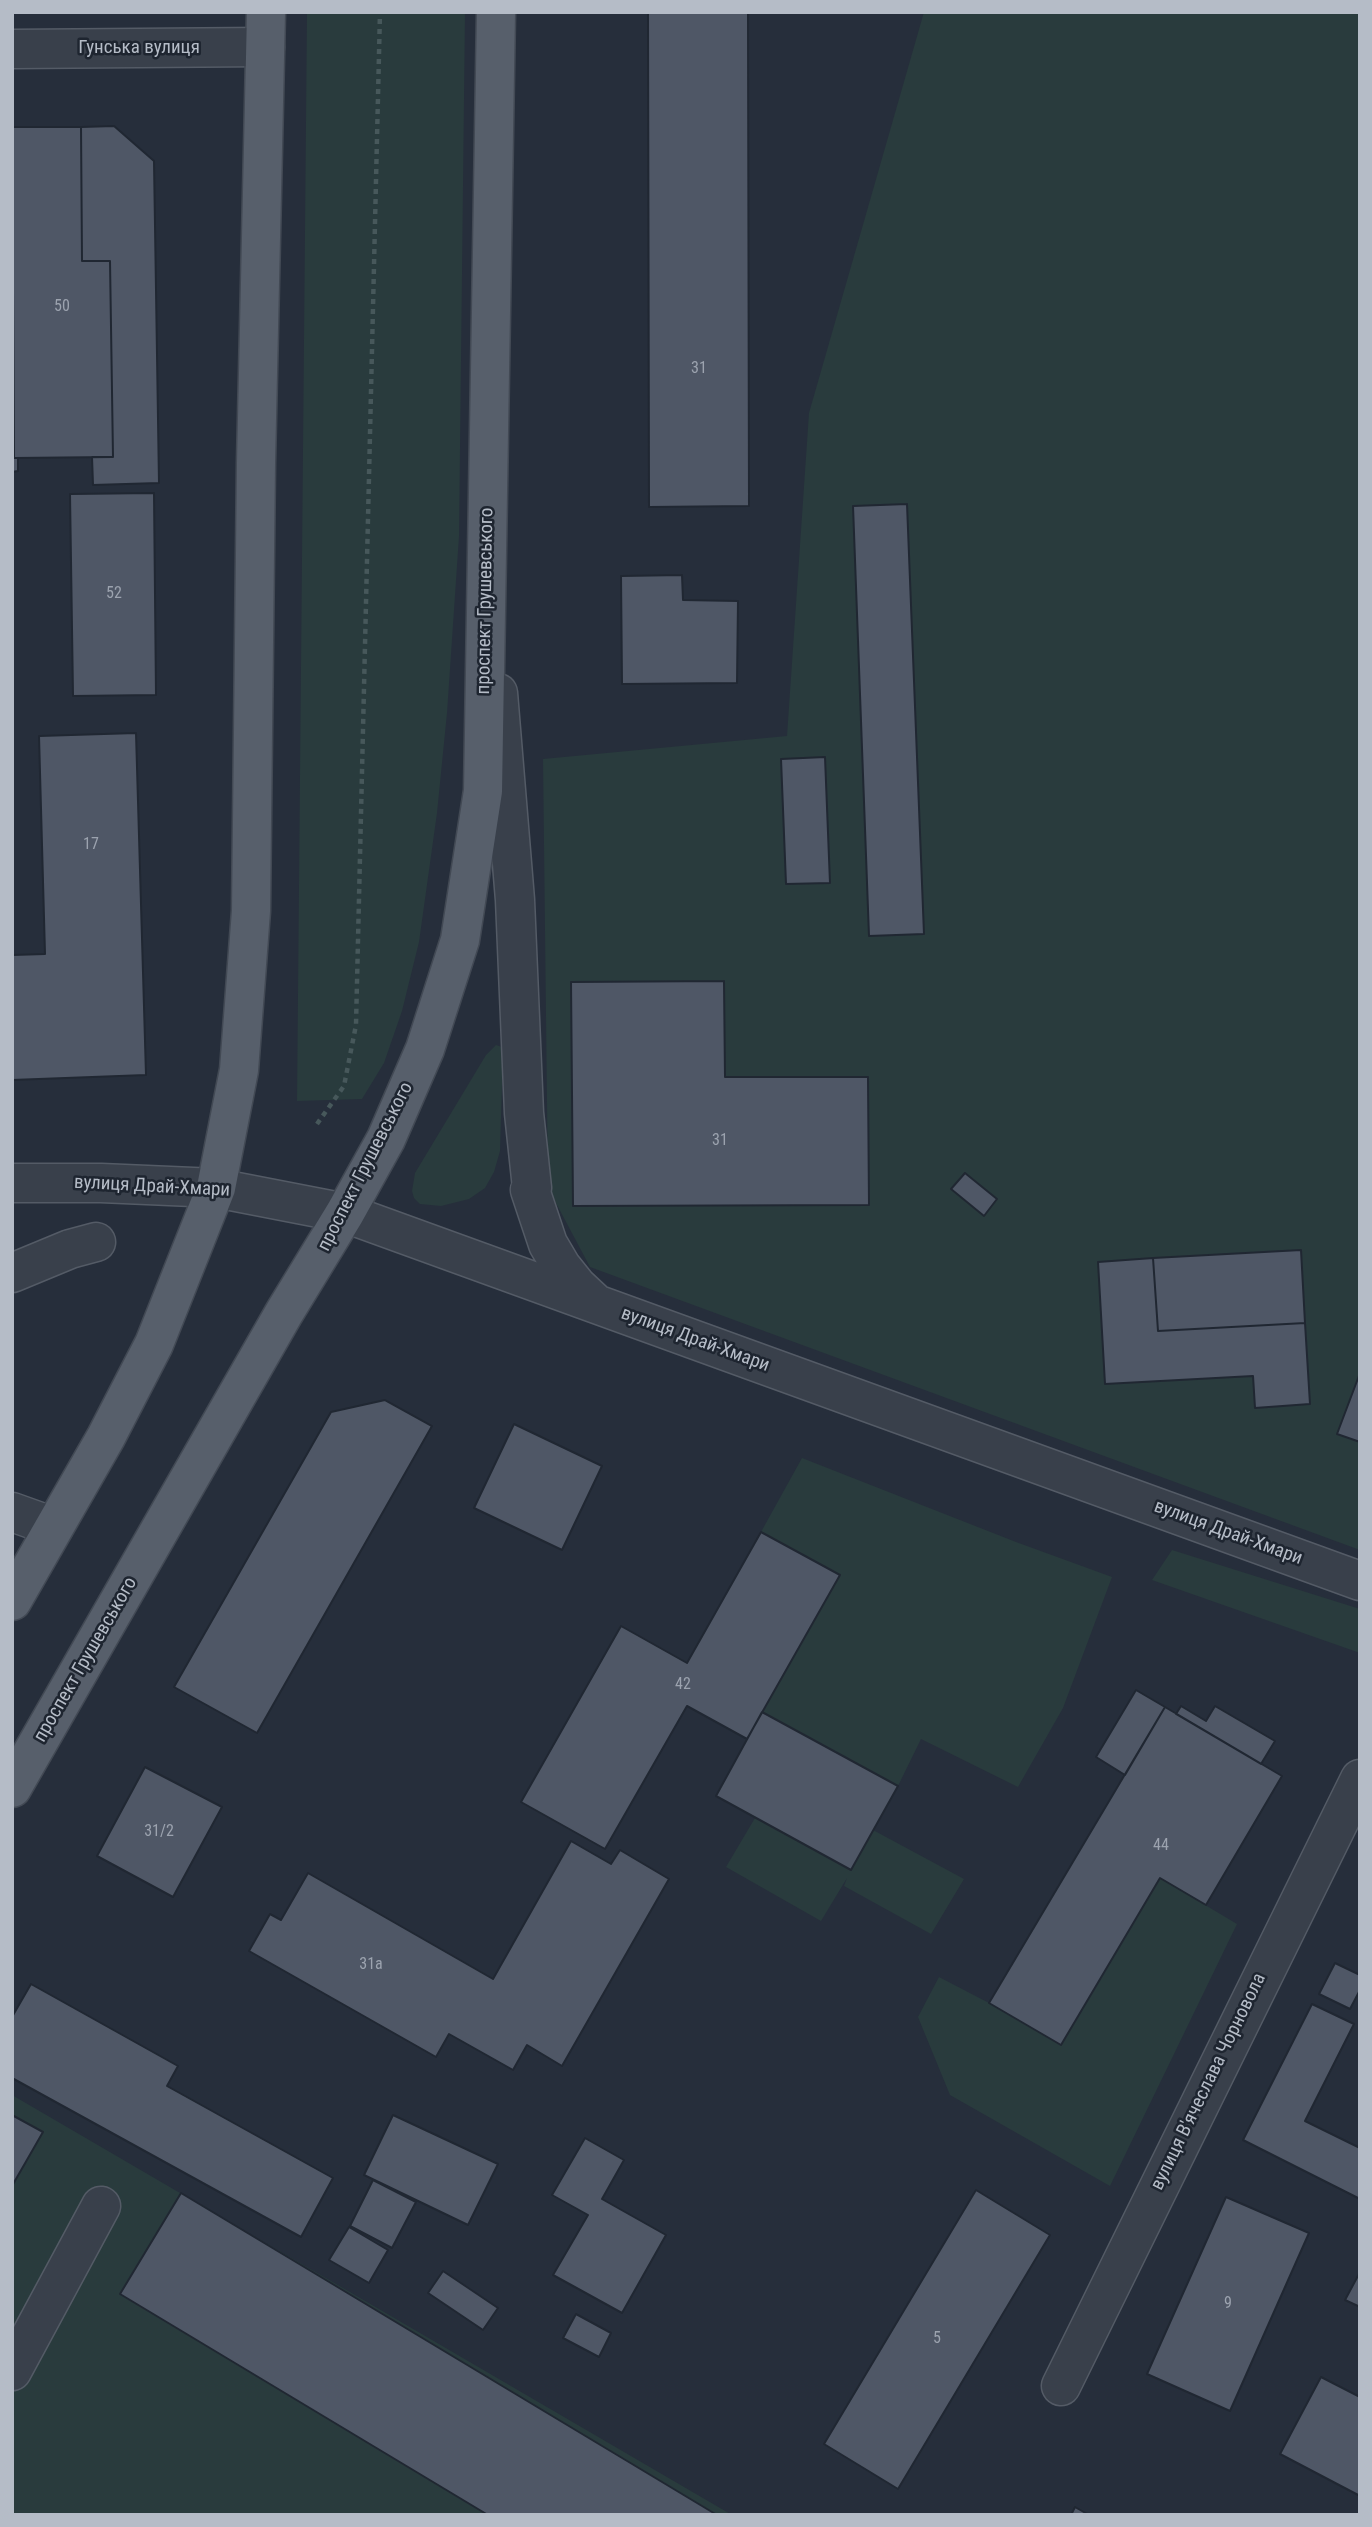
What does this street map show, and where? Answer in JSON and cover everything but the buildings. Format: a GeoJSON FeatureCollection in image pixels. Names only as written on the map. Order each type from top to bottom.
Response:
{"type":"FeatureCollection","features":[{"type":"Feature","properties":{"kind":"main road","name":"проспект Грушевського"},"geometry":{"type":"LineString","coordinates":[[12,1788],[277,1325],[345,1213],[395,1121],[420,1061],[460,940],[483,791],[496,12]]}},
{"type":"Feature","properties":{"kind":"main road"},"geometry":{"type":"LineString","coordinates":[[12,1601],[106,1437],[153,1344],[216,1188],[239,1070],[251,911],[256,463],[266,30]]}},
{"type":"Feature","properties":{"kind":"street","name":"Гунська вулиця"},"geometry":{"type":"LineString","coordinates":[[12,49],[266,30]]}},
{"type":"Feature","properties":{"kind":"street"},"geometry":{"type":"LineString","coordinates":[[487,570],[515,900],[524,1113],[532,1188],[530,1190],[548,1244],[577,1286],[597,1305]]}},
{"type":"Feature","properties":{"kind":"street","name":"вулиця Драй-Хмари"},"geometry":{"type":"LineString","coordinates":[[12,1183],[61,1182],[216,1188],[345,1213],[1360,1581]]}},
{"type":"Feature","properties":{"kind":"street"},"geometry":{"type":"LineString","coordinates":[[12,1273],[70,1249],[96,1242]]}},
{"type":"Feature","properties":{"kind":"street"},"geometry":{"type":"LineString","coordinates":[[12,1512],[54,1527]]}},
{"type":"Feature","properties":{"kind":"street","name":"вулиця В'ячеслава Чорновола"},"geometry":{"type":"LineString","coordinates":[[1061,2386],[1360,1779]]}},
{"type":"Feature","properties":{"kind":"street"},"geometry":{"type":"LineString","coordinates":[[12,2371],[101,2206]]}},
{"type":"Feature","properties":{"kind":"path"},"geometry":{"type":"LineString","coordinates":[[317,1124],[344,1086],[356,1025],[380,12]]}},
{"type":"Feature","properties":{"kind":"shaded area"},"geometry":{"type":"Polygon","coordinates":[[[307,12],[465,12],[459,536],[447,713],[437,813],[419,942],[402,1011],[384,1063],[362,1099],[297,1101],[307,12]]]}},
{"type":"Feature","properties":{"kind":"shaded area"},"geometry":{"type":"Polygon","coordinates":[[[924,12],[1360,12],[1360,1550],[590,1267],[548,1188],[543,759],[787,736],[809,413],[924,12]]]}},
{"type":"Feature","properties":{"kind":"shaded area"},"geometry":{"type":"Polygon","coordinates":[[[496,1045],[502,1047],[503,1051],[500,1151],[494,1172],[485,1188],[469,1199],[441,1206],[420,1204],[412,1191],[415,1173],[486,1055],[496,1045]]]}},
{"type":"Feature","properties":{"kind":"shaded area"},"geometry":{"type":"Polygon","coordinates":[[[802,1458],[1112,1577],[1063,1708],[1018,1787],[921,1739],[898,1786],[762,1712],[840,1575],[761,1532],[802,1458]]]}},
{"type":"Feature","properties":{"kind":"shaded area"},"geometry":{"type":"Polygon","coordinates":[[[1172,1550],[1360,1609],[1360,1653],[1152,1580],[1172,1550]]]}},
{"type":"Feature","properties":{"kind":"shaded area"},"geometry":{"type":"Polygon","coordinates":[[[755,1818],[851,1870],[873,1830],[964,1879],[931,1934],[844,1886],[847,1878],[821,1921],[726,1867],[755,1818]]]}},
{"type":"Feature","properties":{"kind":"shaded area"},"geometry":{"type":"Polygon","coordinates":[[[1160,1878],[1237,1924],[1110,2186],[950,2095],[918,2017],[939,1977],[1061,2045],[1160,1878]]]}},
{"type":"Feature","properties":{"kind":"shaded area"},"geometry":{"type":"Polygon","coordinates":[[[12,2095],[732,2515],[12,2515],[12,2095]]]}}]}
